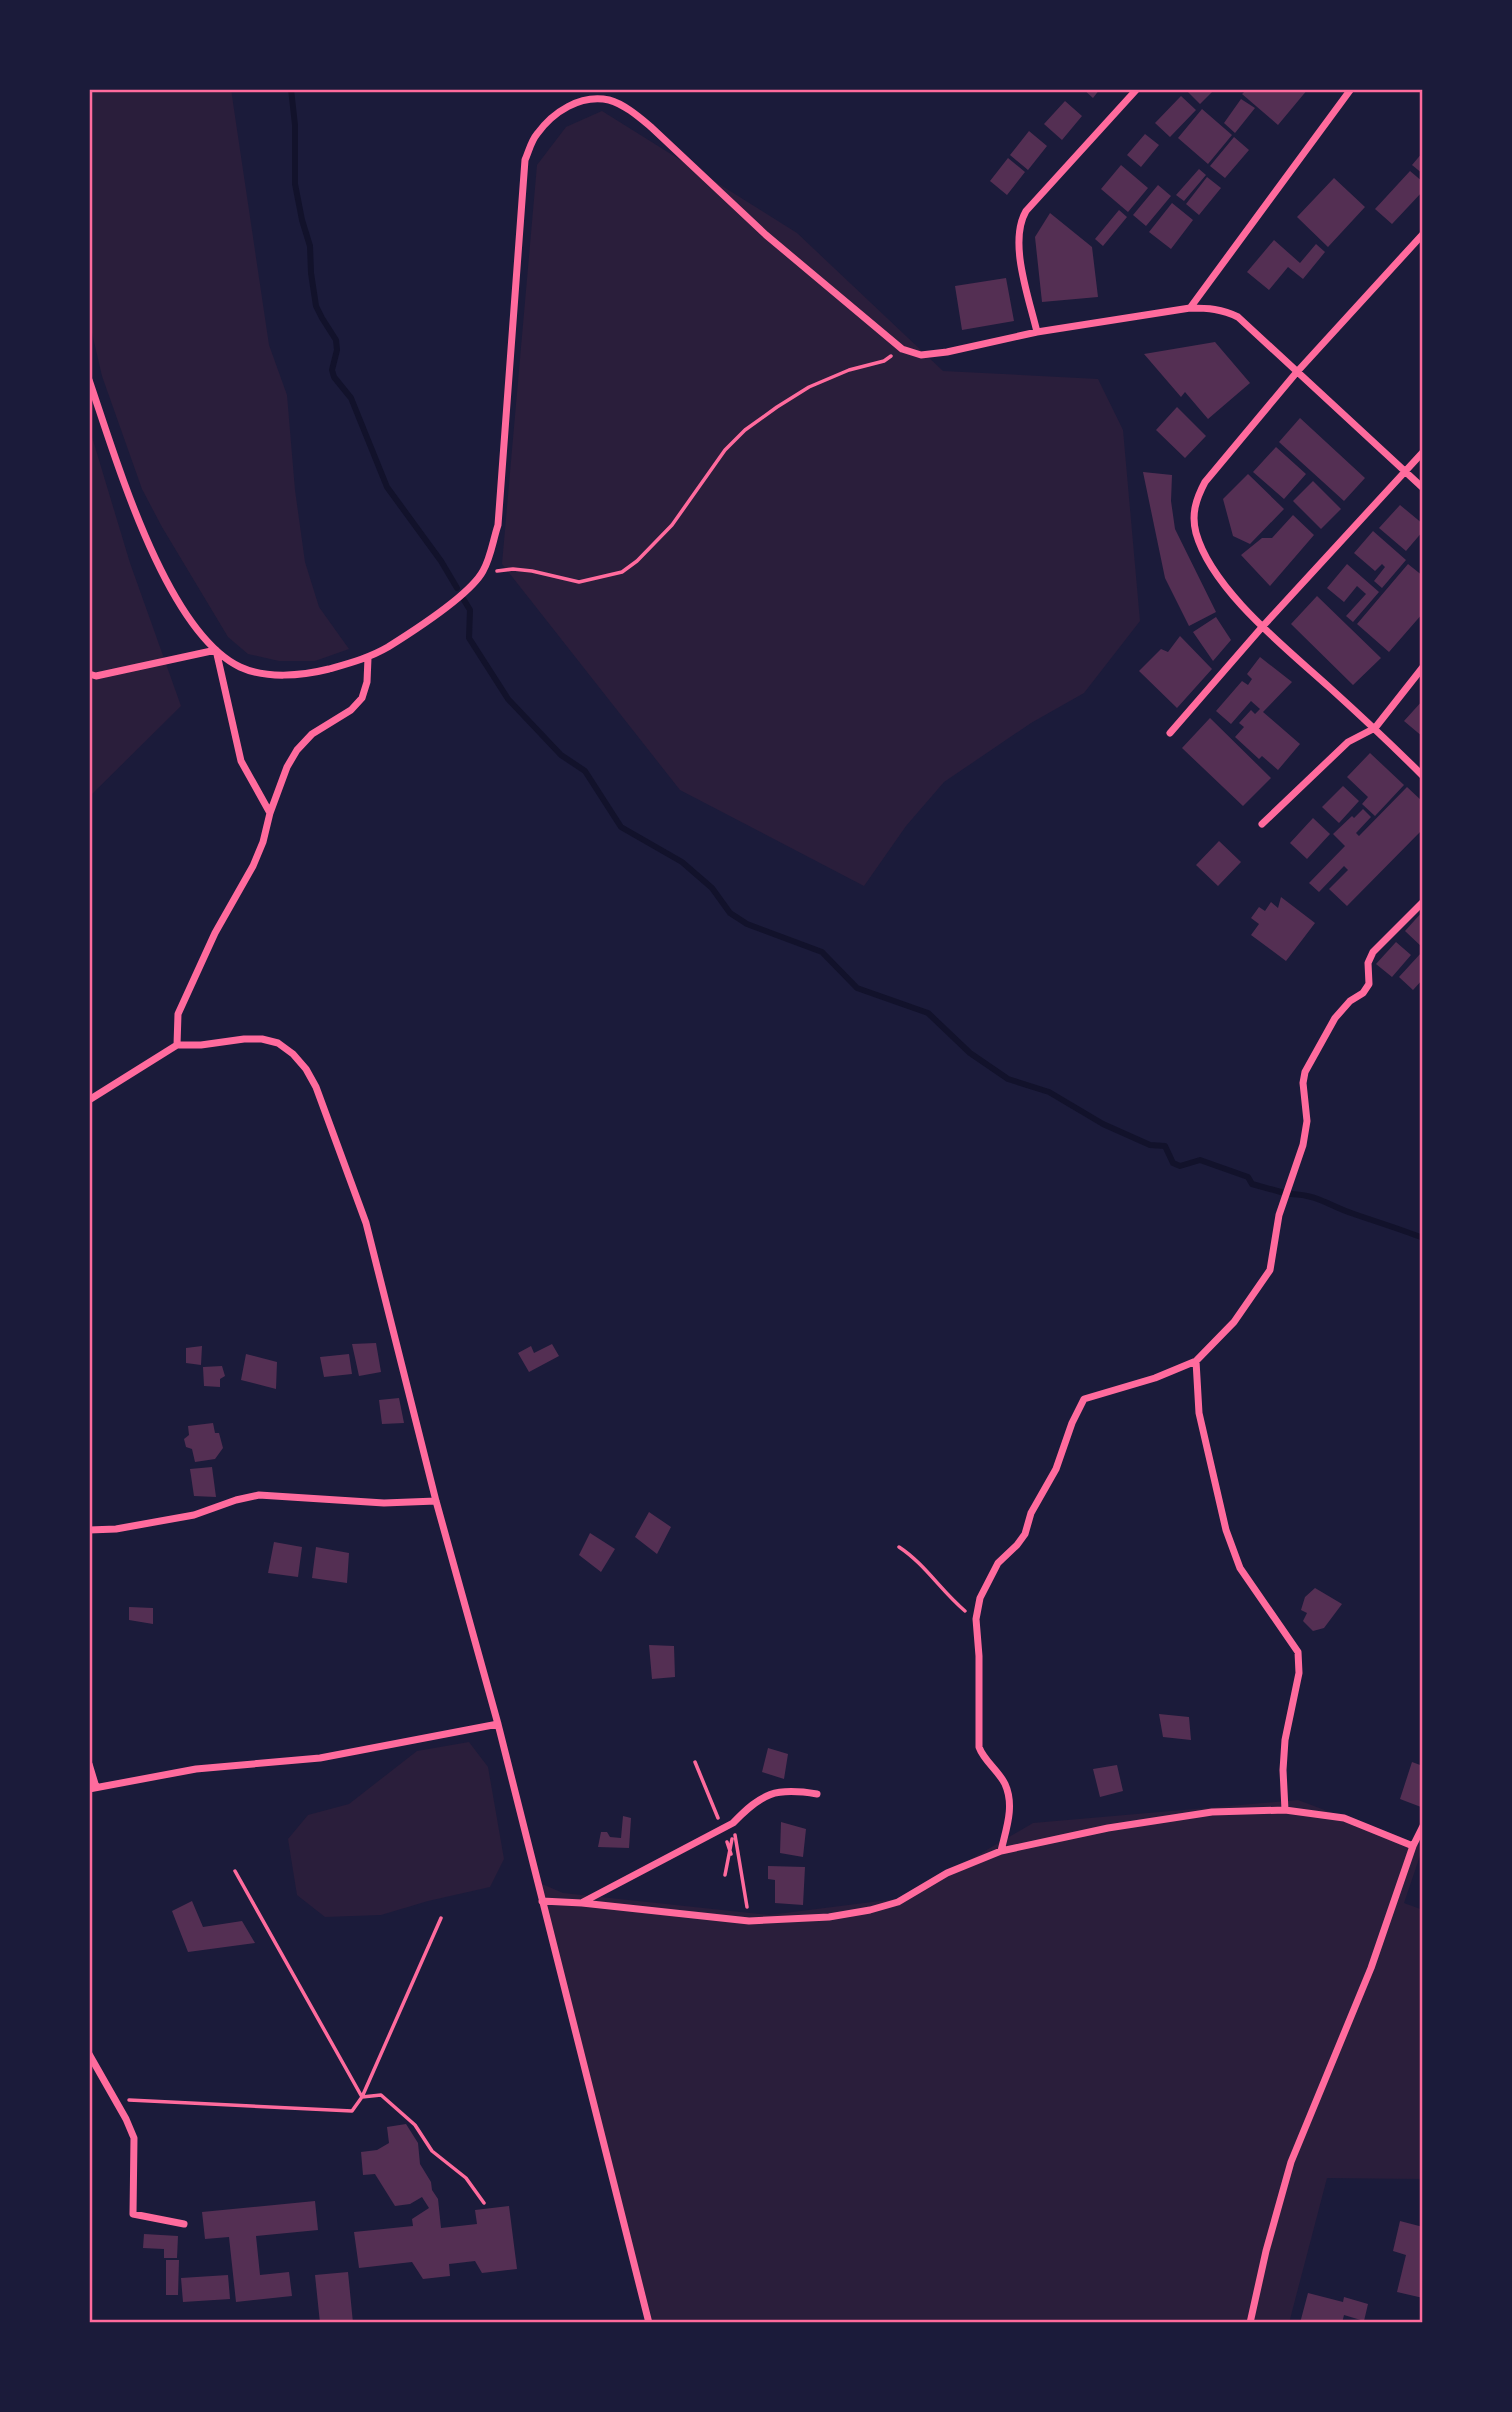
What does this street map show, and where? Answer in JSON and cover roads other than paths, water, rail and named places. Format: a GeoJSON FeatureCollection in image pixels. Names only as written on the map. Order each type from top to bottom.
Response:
{"type":"FeatureCollection","features":[{"type":"Feature","properties":{"kind":"street"},"geometry":{"type":"LineString","coordinates":[[1037,332],[1019,251],[1021,220],[1026,211],[1137,89]]}},
{"type":"Feature","properties":{"kind":"street"},"geometry":{"type":"LineString","coordinates":[[1190,308],[1348,92],[1338,89]]}},
{"type":"Feature","properties":{"kind":"street"},"geometry":{"type":"LineString","coordinates":[[89,380],[145,533],[177,600],[198,632],[216,650],[240,667],[271,675],[312,673],[368,658],[429,620],[482,573],[498,525],[525,160],[536,135],[555,114],[572,104],[589,100],[610,100],[651,127],[766,235],[902,349],[921,355],[947,352],[1037,332],[1190,308],[1227,311],[1238,317],[1423,488]]}},
{"type":"Feature","properties":{"kind":"street"},"geometry":{"type":"LineString","coordinates":[[1423,234],[1296,373],[1205,482],[1196,499],[1194,514],[1196,533],[1207,558],[1222,581],[1263,626],[1375,728],[1423,776]]}},
{"type":"Feature","properties":{"kind":"street"},"geometry":{"type":"LineString","coordinates":[[1170,733],[1263,626],[1423,452]]}},
{"type":"Feature","properties":{"kind":"street"},"geometry":{"type":"LineString","coordinates":[[89,674],[96,676],[216,650]]}},
{"type":"Feature","properties":{"kind":"street"},"geometry":{"type":"LineString","coordinates":[[216,650],[241,761],[270,813]]}},
{"type":"Feature","properties":{"kind":"street"},"geometry":{"type":"LineString","coordinates":[[177,1045],[178,1014],[215,933],[253,866],[287,767],[297,750],[312,734],[351,710],[362,698],[367,682],[368,658]]}},
{"type":"Feature","properties":{"kind":"street"},"geometry":{"type":"LineString","coordinates":[[1262,824],[1348,742],[1375,728],[1423,667]]}},
{"type":"Feature","properties":{"kind":"street"},"geometry":{"type":"LineString","coordinates":[[1001,1851],[1010,1808],[1005,1783],[983,1758],[979,1747],[979,1656],[976,1619],[979,1598],[998,1563],[1017,1545],[1024,1534],[1031,1513],[1056,1469],[1072,1423],[1084,1399],[1155,1378],[1196,1361],[1234,1322],[1270,1270],[1279,1215],[1303,1144],[1307,1121],[1303,1083],[1305,1072],[1335,1018],[1350,1001],[1363,993],[1369,984],[1368,962],[1373,952],[1423,902]]}},
{"type":"Feature","properties":{"kind":"street"},"geometry":{"type":"LineString","coordinates":[[89,1101],[177,1045],[262,1039],[278,1043],[293,1054],[306,1069],[324,1107],[366,1223],[436,1501],[498,1724],[649,2323]]}},
{"type":"Feature","properties":{"kind":"street"},"geometry":{"type":"LineString","coordinates":[[1196,1361],[1199,1413],[1226,1530],[1240,1568],[1298,1652],[1299,1673],[1285,1740],[1285,1810]]}},
{"type":"Feature","properties":{"kind":"street"},"geometry":{"type":"LineString","coordinates":[[89,1530],[116,1529],[194,1515],[259,1495],[384,1503],[436,1501]]}},
{"type":"Feature","properties":{"kind":"street"},"geometry":{"type":"LineString","coordinates":[[89,1764],[93,1788],[196,1769],[320,1758],[498,1724]]}},
{"type":"Feature","properties":{"kind":"street"},"geometry":{"type":"LineString","coordinates":[[582,1903],[733,1823],[752,1803],[766,1794],[798,1791],[817,1794]]}},
{"type":"Feature","properties":{"kind":"street"},"geometry":{"type":"LineString","coordinates":[[542,1901],[749,1921],[829,1917],[898,1902],[947,1873],[1001,1851],[1108,1828],[1212,1812],[1285,1810],[1344,1818],[1413,1846]]}},
{"type":"Feature","properties":{"kind":"street"},"geometry":{"type":"LineString","coordinates":[[1250,2323],[1266,2251],[1292,2162],[1371,1968],[1413,1846],[1423,1826]]}},
{"type":"Feature","properties":{"kind":"street"},"geometry":{"type":"LineString","coordinates":[[89,2054],[116,2099],[134,2138],[133,2214],[184,2224]]}},
{"type":"Feature","properties":{"kind":"waterway"},"geometry":{"type":"LineString","coordinates":[[291,89],[295,125],[295,184],[310,246],[316,306],[336,340],[337,350],[332,370],[334,377],[351,398],[387,487],[441,561],[457,588]]}},
{"type":"Feature","properties":{"kind":"waterway"},"geometry":{"type":"LineString","coordinates":[[464,600],[470,610],[469,638],[508,699],[561,755],[585,771],[621,827],[682,862],[712,888],[730,913],[747,924],[822,952],[857,988],[928,1013],[970,1053],[1008,1079],[1049,1092],[1103,1124],[1150,1145],[1165,1146],[1173,1163],[1180,1166],[1200,1160],[1248,1177],[1252,1184],[1281,1192]]}},
{"type":"Feature","properties":{"kind":"waterway"},"geometry":{"type":"LineString","coordinates":[[1291,1194],[1317,1199],[1423,1238]]}}]}
